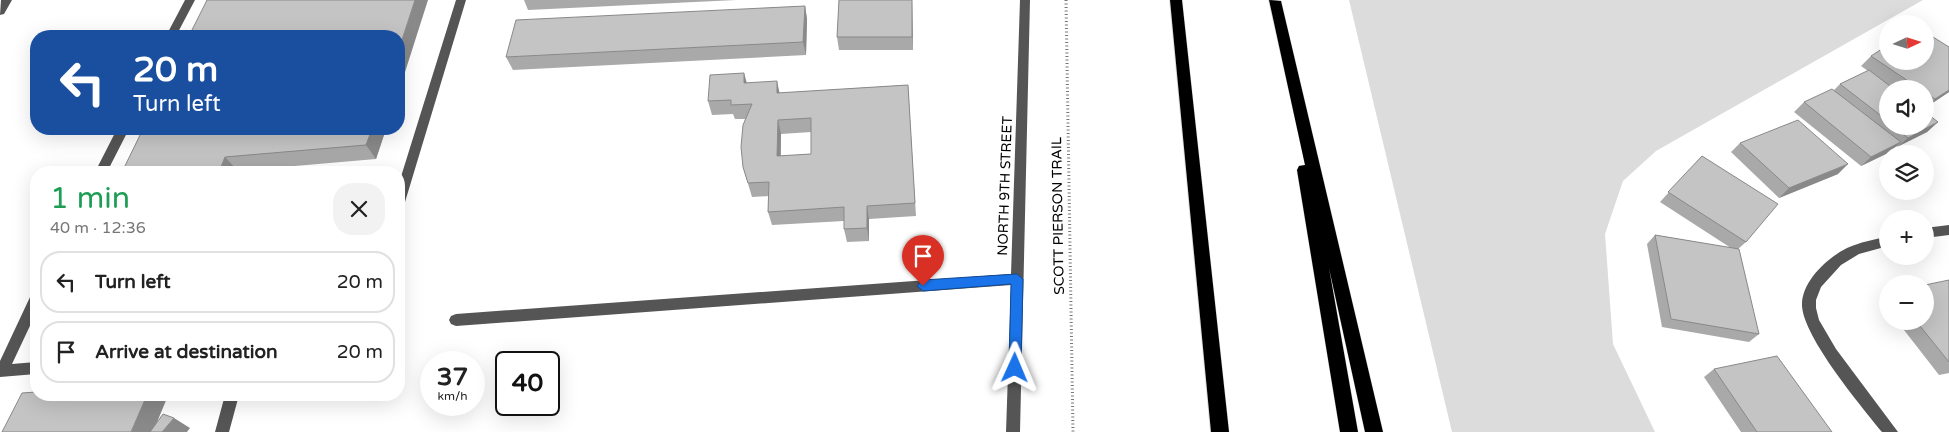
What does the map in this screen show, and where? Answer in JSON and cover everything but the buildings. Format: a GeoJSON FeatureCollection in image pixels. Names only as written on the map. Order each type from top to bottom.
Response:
{"type":"FeatureCollection","features":[{"type":"Feature","properties":{"kind":"highway"},"geometry":{"type":"LineString","coordinates":[[1176,0],[1220,432]]}},
{"type":"Feature","properties":{"kind":"highway"},"geometry":{"type":"LineString","coordinates":[[1275,0],[1349,432]]}},
{"type":"Feature","properties":{"kind":"highway"},"geometry":{"type":"LineString","coordinates":[[1275,0],[1374,432]]}},
{"type":"Feature","properties":{"kind":"street"},"geometry":{"type":"LineString","coordinates":[[0,11],[7,0]]}},
{"type":"Feature","properties":{"kind":"street"},"geometry":{"type":"LineString","coordinates":[[174,30],[190,0]]}},
{"type":"Feature","properties":{"kind":"street"},"geometry":{"type":"LineString","coordinates":[[405,182],[461,0]]}},
{"type":"Feature","properties":{"kind":"street","name":"NORTH 9TH STREET"},"geometry":{"type":"LineString","coordinates":[[1013,432],[1025,0]]}},
{"type":"Feature","properties":{"kind":"street"},"geometry":{"type":"LineString","coordinates":[[104,166],[121,135]]}},
{"type":"Feature","properties":{"kind":"street"},"geometry":{"type":"LineString","coordinates":[[1934,232],[1949,230]]}},
{"type":"Feature","properties":{"kind":"street"},"geometry":{"type":"LineString","coordinates":[[1879,244],[1850,252],[1827,270],[1812,292],[1809,307],[1817,328],[1848,376],[1891,432]]}},
{"type":"Feature","properties":{"kind":"street"},"geometry":{"type":"LineString","coordinates":[[456,320],[1017,279]]}},
{"type":"Feature","properties":{"kind":"street"},"geometry":{"type":"LineString","coordinates":[[1,371],[30,311]]}},
{"type":"Feature","properties":{"kind":"street"},"geometry":{"type":"LineString","coordinates":[[1,371],[30,369]]}},
{"type":"Feature","properties":{"kind":"street"},"geometry":{"type":"LineString","coordinates":[[222,432],[230,401]]}},
{"type":"Feature","properties":{"kind":"path","name":"SCOTT PIERSON TRAIL"},"geometry":{"type":"LineString","coordinates":[[1066,0],[1073,432]]}},
{"type":"Feature","properties":{"kind":"shaded area"},"geometry":{"type":"Polygon","coordinates":[[[1349,0],[1923,0],[1896,15],[1879,15],[1879,25],[1656,151],[1623,181],[1605,234],[1613,344],[1655,432],[1452,432],[1349,0]]]}},
{"type":"Feature","properties":{"kind":"route"},"geometry":{"type":"LineString","coordinates":[[923,286],[1017,279],[1015,368]]}}]}
